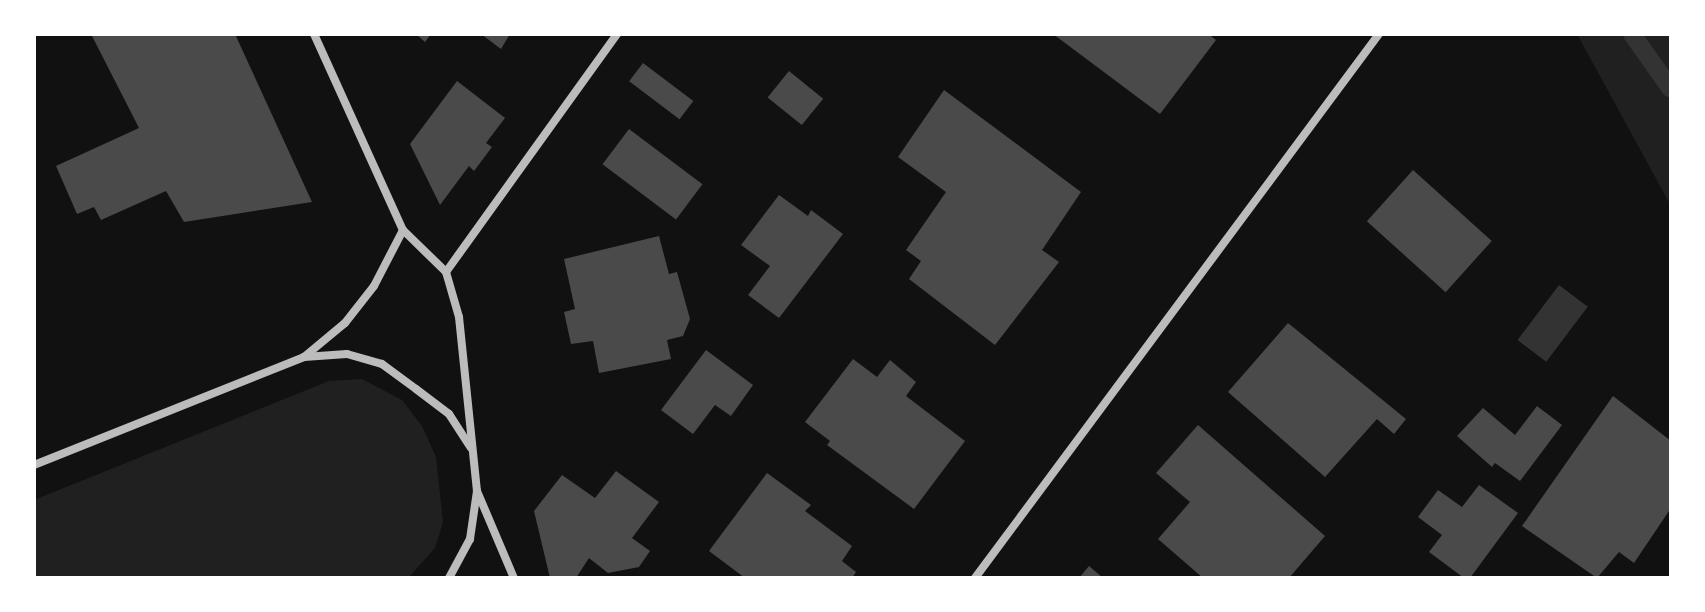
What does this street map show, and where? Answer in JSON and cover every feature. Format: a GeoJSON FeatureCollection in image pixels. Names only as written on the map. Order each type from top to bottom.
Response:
{"type":"FeatureCollection","features":[{"type":"Feature","properties":{"kind":"street"},"geometry":{"type":"LineString","coordinates":[[314,34],[403,230],[446,272],[459,317],[477,491],[470,539],[449,578]]}},
{"type":"Feature","properties":{"kind":"street"},"geometry":{"type":"LineString","coordinates":[[446,272],[617,34]]}},
{"type":"Feature","properties":{"kind":"street"},"geometry":{"type":"LineString","coordinates":[[975,578],[1379,34]]}},
{"type":"Feature","properties":{"kind":"street"},"geometry":{"type":"LineString","coordinates":[[304,357],[345,323],[374,286],[403,230]]}},
{"type":"Feature","properties":{"kind":"street"},"geometry":{"type":"LineString","coordinates":[[34,465],[304,357],[347,354],[382,364],[449,414],[472,448]]}},
{"type":"Feature","properties":{"kind":"street"},"geometry":{"type":"LineString","coordinates":[[477,491],[514,578]]}},
{"type":"Feature","properties":{"kind":"shaded area"},"geometry":{"type":"Polygon","coordinates":[[[1577,34],[1671,34],[1671,206],[1577,34]]]}},
{"type":"Feature","properties":{"kind":"shaded area"},"geometry":{"type":"Polygon","coordinates":[[[1559,285],[1588,307],[1546,362],[1517,340],[1559,285]]]}},
{"type":"Feature","properties":{"kind":"shaded area"},"geometry":{"type":"Polygon","coordinates":[[[362,379],[402,400],[422,426],[436,457],[443,522],[435,548],[409,577],[34,578],[34,500],[329,381],[362,379]]]}},
{"type":"Feature","properties":{"kind":"building"},"geometry":{"type":"Polygon","coordinates":[[[91,34],[235,34],[312,202],[184,222],[166,191],[101,220],[94,207],[77,214],[56,166],[139,128],[91,34]]]}},
{"type":"Feature","properties":{"kind":"building"},"geometry":{"type":"Polygon","coordinates":[[[416,34],[431,34],[425,42],[416,34]]]}},
{"type":"Feature","properties":{"kind":"building"},"geometry":{"type":"Polygon","coordinates":[[[481,34],[510,34],[501,49],[481,34]]]}},
{"type":"Feature","properties":{"kind":"building"},"geometry":{"type":"Polygon","coordinates":[[[1053,34],[1208,34],[1216,40],[1160,114],[1053,34]]]}},
{"type":"Feature","properties":{"kind":"building"},"geometry":{"type":"Polygon","coordinates":[[[643,63],[693,101],[679,119],[629,81],[643,63]]]}},
{"type":"Feature","properties":{"kind":"building"},"geometry":{"type":"Polygon","coordinates":[[[789,71],[823,99],[802,125],[768,97],[789,71]]]}},
{"type":"Feature","properties":{"kind":"building"},"geometry":{"type":"Polygon","coordinates":[[[457,81],[505,118],[486,143],[492,147],[474,171],[469,166],[440,205],[410,144],[457,81]]]}},
{"type":"Feature","properties":{"kind":"building"},"geometry":{"type":"Polygon","coordinates":[[[944,90],[1081,192],[1042,250],[1059,262],[995,345],[909,279],[921,261],[906,250],[946,192],[898,157],[944,90]]]}},
{"type":"Feature","properties":{"kind":"building"},"geometry":{"type":"Polygon","coordinates":[[[629,129],[702,184],[676,220],[603,164],[629,129]]]}},
{"type":"Feature","properties":{"kind":"building"},"geometry":{"type":"Polygon","coordinates":[[[1413,170],[1492,241],[1446,292],[1367,221],[1413,170]]]}},
{"type":"Feature","properties":{"kind":"building"},"geometry":{"type":"Polygon","coordinates":[[[779,195],[808,216],[811,210],[843,234],[779,318],[748,295],[770,266],[741,245],[779,195]]]}},
{"type":"Feature","properties":{"kind":"building"},"geometry":{"type":"Polygon","coordinates":[[[659,236],[669,274],[677,272],[690,319],[683,336],[667,340],[671,359],[599,373],[593,341],[571,344],[564,312],[575,309],[564,259],[659,236]]]}},
{"type":"Feature","properties":{"kind":"building"},"geometry":{"type":"Polygon","coordinates":[[[1288,323],[1406,419],[1394,434],[1377,419],[1325,477],[1228,392],[1288,323]]]}},
{"type":"Feature","properties":{"kind":"building"},"geometry":{"type":"Polygon","coordinates":[[[706,350],[753,385],[731,416],[715,405],[693,434],[661,410],[706,350]]]}},
{"type":"Feature","properties":{"kind":"building"},"geometry":{"type":"Polygon","coordinates":[[[853,359],[877,377],[890,360],[916,382],[906,396],[965,441],[914,509],[827,445],[830,441],[805,422],[853,359]]]}},
{"type":"Feature","properties":{"kind":"building"},"geometry":{"type":"Polygon","coordinates":[[[1613,396],[1671,441],[1671,508],[1634,563],[1619,552],[1597,578],[1522,526],[1613,396]]]}},
{"type":"Feature","properties":{"kind":"building"},"geometry":{"type":"Polygon","coordinates":[[[1537,406],[1562,425],[1520,481],[1495,463],[1492,467],[1457,436],[1483,408],[1515,435],[1537,406]]]}},
{"type":"Feature","properties":{"kind":"building"},"geometry":{"type":"Polygon","coordinates":[[[1198,425],[1325,536],[1289,578],[1203,578],[1158,539],[1190,502],[1156,473],[1198,425]]]}},
{"type":"Feature","properties":{"kind":"building"},"geometry":{"type":"Polygon","coordinates":[[[616,471],[659,502],[632,538],[650,551],[639,567],[608,573],[589,558],[576,578],[550,578],[534,511],[562,475],[595,498],[616,471]]]}},
{"type":"Feature","properties":{"kind":"building"},"geometry":{"type":"Polygon","coordinates":[[[767,473],[811,505],[805,511],[852,546],[842,561],[856,572],[852,578],[745,578],[709,551],[767,473]]]}},
{"type":"Feature","properties":{"kind":"building"},"geometry":{"type":"Polygon","coordinates":[[[1479,485],[1518,513],[1470,578],[1464,578],[1429,552],[1442,535],[1418,517],[1438,490],[1462,507],[1479,485]]]}},
{"type":"Feature","properties":{"kind":"building"},"geometry":{"type":"Polygon","coordinates":[[[1089,566],[1103,578],[1079,578],[1089,566]]]}},
{"type":"Feature","properties":{"kind":"waterway"},"geometry":{"type":"LineString","coordinates":[[1632,34],[1671,89]]}}]}
